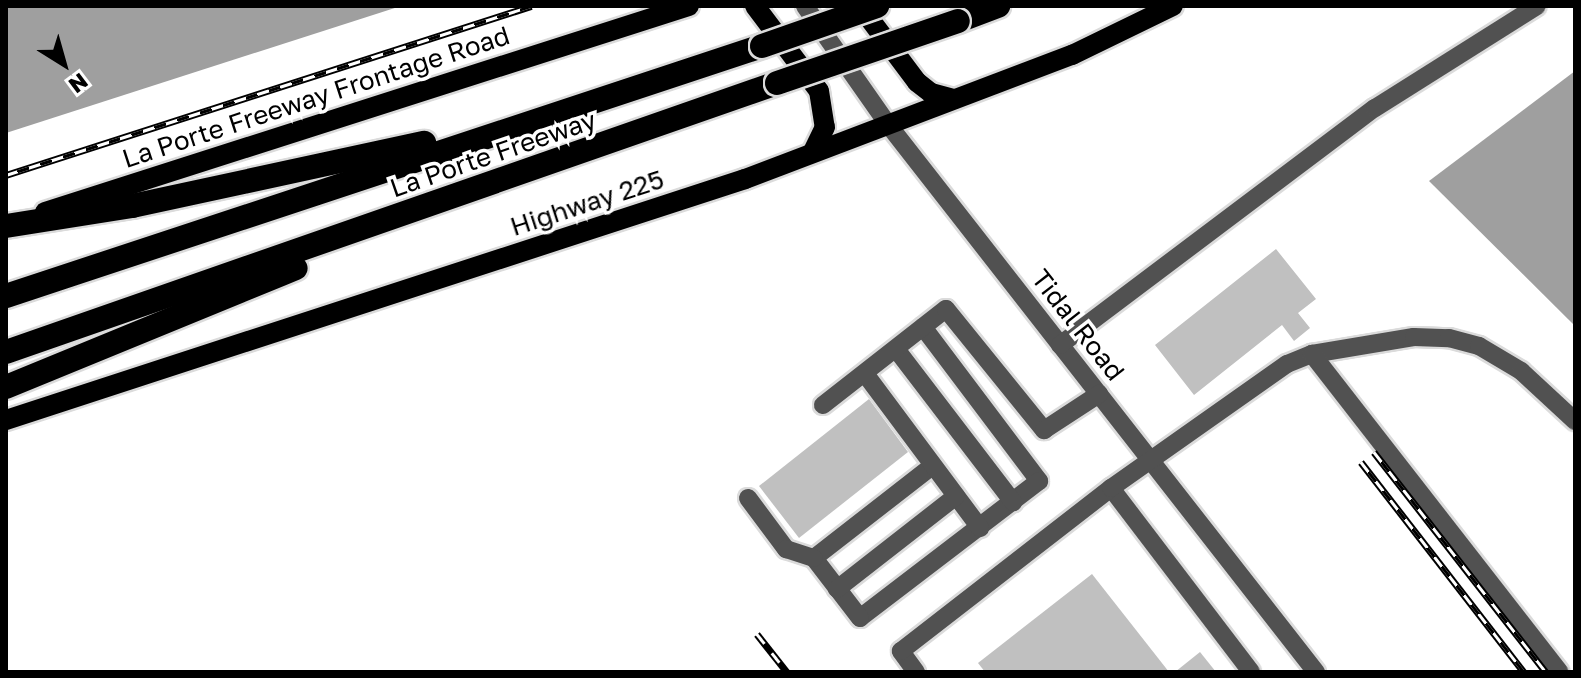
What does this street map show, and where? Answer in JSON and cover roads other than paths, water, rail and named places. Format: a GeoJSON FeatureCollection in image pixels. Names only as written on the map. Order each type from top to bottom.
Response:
{"type":"FeatureCollection","features":[{"type":"Feature","properties":{"kind":"highway","name":"La Porte Freeway"},"geometry":{"type":"LineString","coordinates":[[6,296],[877,6]]}},
{"type":"Feature","properties":{"kind":"highway","name":"La Porte Freeway"},"geometry":{"type":"LineString","coordinates":[[6,352],[542,168],[998,6]]}},
{"type":"Feature","properties":{"kind":"highway"},"geometry":{"type":"LineString","coordinates":[[6,226],[132,206],[303,165],[512,127]]}},
{"type":"Feature","properties":{"kind":"highway"},"geometry":{"type":"LineString","coordinates":[[6,387],[542,168]]}},
{"type":"Feature","properties":{"kind":"main road","name":"La Porte Freeway Frontage Road"},"geometry":{"type":"LineString","coordinates":[[6,226],[689,6]]}},
{"type":"Feature","properties":{"kind":"main road"},"geometry":{"type":"LineString","coordinates":[[755,6],[819,91],[825,127],[813,152]]}},
{"type":"Feature","properties":{"kind":"main road"},"geometry":{"type":"LineString","coordinates":[[860,6],[917,82],[931,93],[954,99]]}},
{"type":"Feature","properties":{"kind":"main road","name":"Highway 225"},"geometry":{"type":"LineString","coordinates":[[6,420],[813,152],[1072,55],[1173,6]]}},
{"type":"Feature","properties":{"kind":"street","name":"Tidal Road"},"geometry":{"type":"LineString","coordinates":[[805,6],[887,123],[1316,672]]}},
{"type":"Feature","properties":{"kind":"street"},"geometry":{"type":"LineString","coordinates":[[1060,345],[1375,108],[1537,6]]}},
{"type":"Feature","properties":{"kind":"street"},"geometry":{"type":"LineString","coordinates":[[823,405],[866,375],[923,327],[950,310],[1044,430],[1099,394]]}},
{"type":"Feature","properties":{"kind":"street"},"geometry":{"type":"LineString","coordinates":[[748,498],[786,549],[814,558],[864,618],[1013,502],[1040,477],[923,327]]}},
{"type":"Feature","properties":{"kind":"street"},"geometry":{"type":"LineString","coordinates":[[916,672],[901,651],[1111,488],[1153,463],[1277,371],[1312,354],[1414,337],[1449,338],[1479,346],[1521,371],[1575,421]]}},
{"type":"Feature","properties":{"kind":"street"},"geometry":{"type":"LineString","coordinates":[[896,349],[1013,502]]}},
{"type":"Feature","properties":{"kind":"street"},"geometry":{"type":"LineString","coordinates":[[1312,354],[1560,672]]}},
{"type":"Feature","properties":{"kind":"street"},"geometry":{"type":"LineString","coordinates":[[866,375],[890,401],[932,466],[980,528]]}},
{"type":"Feature","properties":{"kind":"street"},"geometry":{"type":"LineString","coordinates":[[814,558],[932,466]]}},
{"type":"Feature","properties":{"kind":"street"},"geometry":{"type":"LineString","coordinates":[[1111,488],[1251,672]]}},
{"type":"Feature","properties":{"kind":"street"},"geometry":{"type":"LineString","coordinates":[[837,589],[956,496]]}},
{"type":"Feature","properties":{"kind":"railway"},"geometry":{"type":"LineString","coordinates":[[6,175],[531,6]]}},
{"type":"Feature","properties":{"kind":"railway"},"geometry":{"type":"LineString","coordinates":[[1374,452],[1546,672]]}},
{"type":"Feature","properties":{"kind":"railway"},"geometry":{"type":"LineString","coordinates":[[1361,462],[1524,672]]}},
{"type":"Feature","properties":{"kind":"railway"},"geometry":{"type":"LineString","coordinates":[[757,634],[787,672]]}}]}
